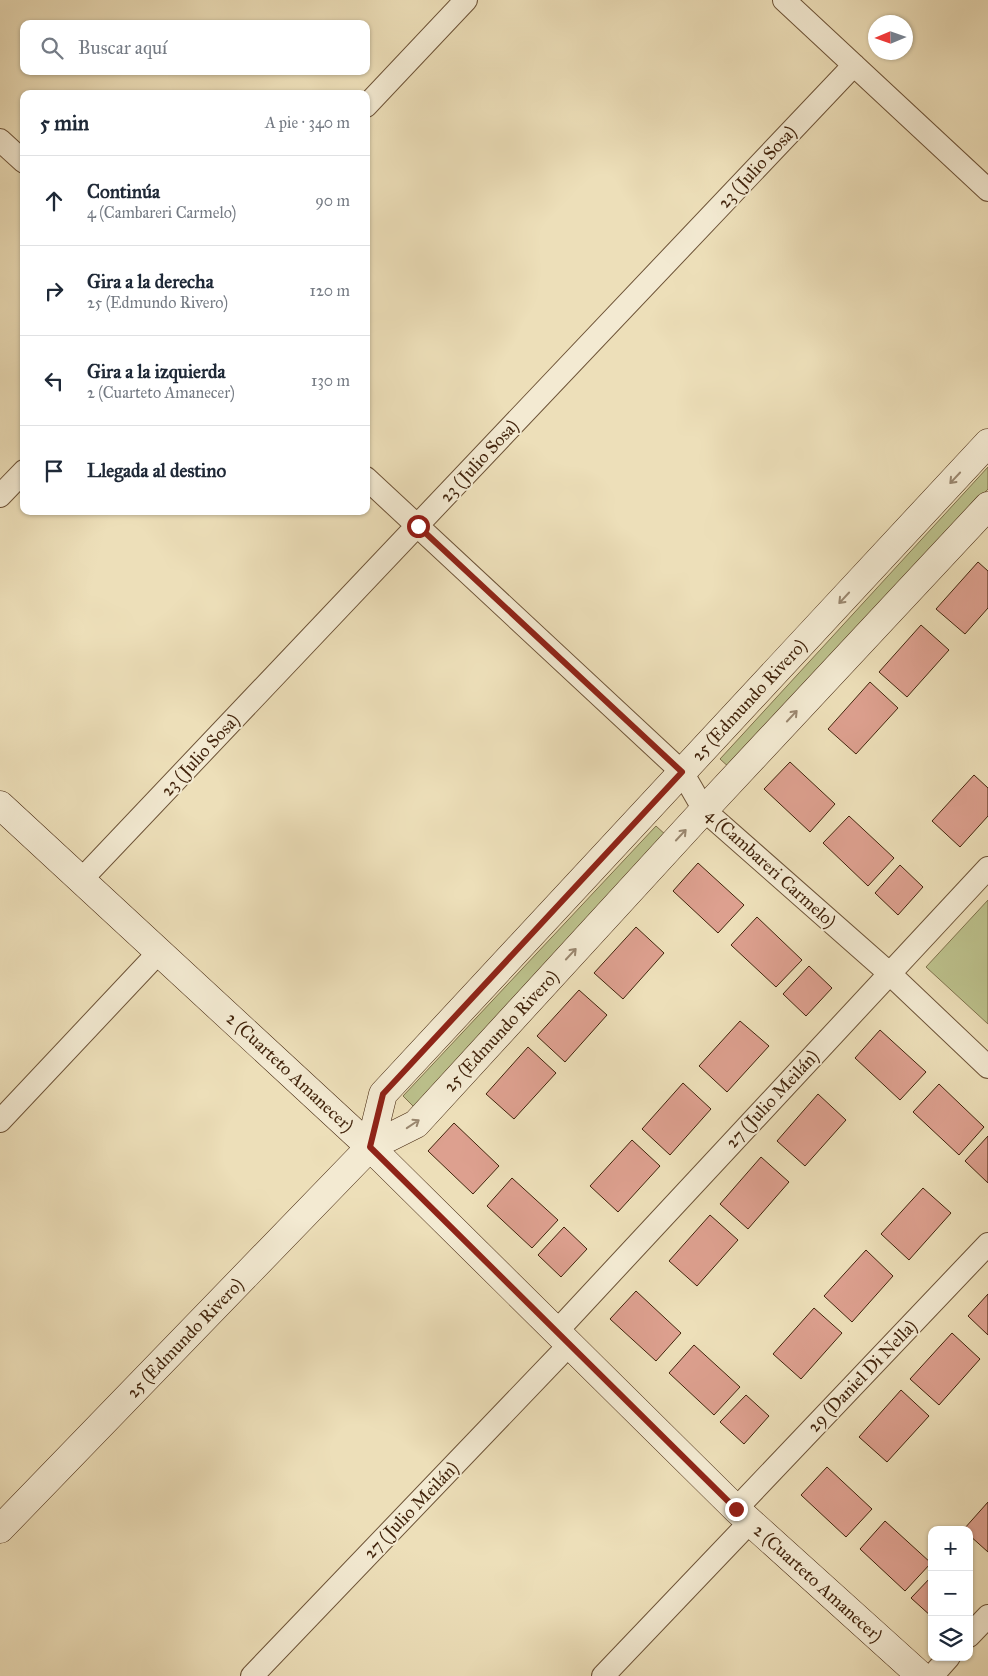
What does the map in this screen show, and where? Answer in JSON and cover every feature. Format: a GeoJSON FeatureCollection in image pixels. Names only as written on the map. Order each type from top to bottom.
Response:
{"type":"FeatureCollection","features":[{"type":"Feature","properties":{"kind":"street"},"geometry":{"type":"LineString","coordinates":[[370,102],[466,0]]}},
{"type":"Feature","properties":{"kind":"street"},"geometry":{"type":"LineString","coordinates":[[784,0],[988,190]]}},
{"type":"Feature","properties":{"kind":"street","name":"23 (Julio Sosa)"},"geometry":{"type":"LineString","coordinates":[[82,880],[854,65]]}},
{"type":"Feature","properties":{"kind":"street"},"geometry":{"type":"LineString","coordinates":[[0,140],[20,158]]}},
{"type":"Feature","properties":{"kind":"street","name":"25 (Edmundo Rivero)"},"geometry":{"type":"LineString","coordinates":[[370,1147],[383,1094],[988,443]]}},
{"type":"Feature","properties":{"kind":"street"},"geometry":{"type":"LineString","coordinates":[[0,496],[20,474]]}},
{"type":"Feature","properties":{"kind":"street","name":"4 (Cambareri Carmelo)"},"geometry":{"type":"LineString","coordinates":[[370,482],[682,772],[704,810],[889,973],[988,1067]]}},
{"type":"Feature","properties":{"kind":"street","name":"25 (Edmundo Rivero)"},"geometry":{"type":"LineString","coordinates":[[0,1529],[370,1147],[416,1124],[704,810],[988,506]]}},
{"type":"Feature","properties":{"kind":"street","name":"2 (Cuarteto Amanecer)"},"geometry":{"type":"LineString","coordinates":[[0,805],[370,1147],[743,1515],[921,1676]]}},
{"type":"Feature","properties":{"kind":"street","name":"27 (Julio Meilán)"},"geometry":{"type":"LineString","coordinates":[[252,1676],[564,1338],[889,973],[988,868]]}},
{"type":"Feature","properties":{"kind":"street"},"geometry":{"type":"LineString","coordinates":[[0,1121],[160,951]]}},
{"type":"Feature","properties":{"kind":"street","name":"29 (Daniel Di Nella)"},"geometry":{"type":"LineString","coordinates":[[603,1676],[743,1515],[988,1244]]}},
{"type":"Feature","properties":{"kind":"street"},"geometry":{"type":"LineString","coordinates":[[973,1632],[988,1616]]}},
{"type":"Feature","properties":{"kind":"street"},"geometry":{"type":"LineString","coordinates":[[932,1676],[945,1661]]}},
{"type":"Feature","properties":{"kind":"green space"},"geometry":{"type":"Polygon","coordinates":[[[988,467],[988,489],[731,769],[720,759],[988,467]]]}},
{"type":"Feature","properties":{"kind":"green space"},"geometry":{"type":"Polygon","coordinates":[[[656,826],[667,836],[414,1107],[403,1096],[656,826]]]}},
{"type":"Feature","properties":{"kind":"green space"},"geometry":{"type":"Polygon","coordinates":[[[988,900],[988,1024],[926,967],[988,900]]]}},
{"type":"Feature","properties":{"kind":"building"},"geometry":{"type":"Polygon","coordinates":[[[978,562],[988,571],[988,608],[965,634],[936,609],[978,562]]]}},
{"type":"Feature","properties":{"kind":"building"},"geometry":{"type":"Polygon","coordinates":[[[921,625],[949,650],[907,697],[879,672],[921,625]]]}},
{"type":"Feature","properties":{"kind":"building"},"geometry":{"type":"Polygon","coordinates":[[[870,682],[898,708],[856,754],[828,729],[870,682]]]}},
{"type":"Feature","properties":{"kind":"building"},"geometry":{"type":"Polygon","coordinates":[[[790,762],[835,804],[810,832],[764,789],[790,762]]]}},
{"type":"Feature","properties":{"kind":"building"},"geometry":{"type":"Polygon","coordinates":[[[974,775],[988,788],[988,816],[960,847],[932,821],[974,775]]]}},
{"type":"Feature","properties":{"kind":"building"},"geometry":{"type":"Polygon","coordinates":[[[849,816],[894,858],[868,886],[823,843],[849,816]]]}},
{"type":"Feature","properties":{"kind":"building"},"geometry":{"type":"Polygon","coordinates":[[[698,863],[744,905],[718,933],[673,891],[698,863]]]}},
{"type":"Feature","properties":{"kind":"building"},"geometry":{"type":"Polygon","coordinates":[[[900,865],[923,887],[898,915],[875,893],[900,865]]]}},
{"type":"Feature","properties":{"kind":"building"},"geometry":{"type":"Polygon","coordinates":[[[757,917],[802,960],[776,987],[731,945],[757,917]]]}},
{"type":"Feature","properties":{"kind":"building"},"geometry":{"type":"Polygon","coordinates":[[[636,927],[664,953],[623,999],[594,973],[636,927]]]}},
{"type":"Feature","properties":{"kind":"building"},"geometry":{"type":"Polygon","coordinates":[[[809,966],[832,988],[806,1016],[783,994],[809,966]]]}},
{"type":"Feature","properties":{"kind":"building"},"geometry":{"type":"Polygon","coordinates":[[[579,990],[607,1015],[565,1062],[537,1036],[579,990]]]}},
{"type":"Feature","properties":{"kind":"building"},"geometry":{"type":"Polygon","coordinates":[[[740,1021],[769,1046],[727,1092],[699,1066],[740,1021]]]}},
{"type":"Feature","properties":{"kind":"building"},"geometry":{"type":"Polygon","coordinates":[[[880,1030],[926,1072],[900,1100],[855,1058],[880,1030]]]}},
{"type":"Feature","properties":{"kind":"building"},"geometry":{"type":"Polygon","coordinates":[[[528,1047],[556,1073],[514,1119],[486,1094],[528,1047]]]}},
{"type":"Feature","properties":{"kind":"building"},"geometry":{"type":"Polygon","coordinates":[[[683,1083],[711,1109],[670,1155],[642,1129],[683,1083]]]}},
{"type":"Feature","properties":{"kind":"building"},"geometry":{"type":"Polygon","coordinates":[[[939,1084],[984,1127],[959,1155],[913,1112],[939,1084]]]}},
{"type":"Feature","properties":{"kind":"building"},"geometry":{"type":"Polygon","coordinates":[[[818,1094],[846,1120],[805,1166],[777,1141],[818,1094]]]}},
{"type":"Feature","properties":{"kind":"building"},"geometry":{"type":"Polygon","coordinates":[[[454,1123],[499,1166],[473,1194],[428,1151],[454,1123]]]}},
{"type":"Feature","properties":{"kind":"building"},"geometry":{"type":"Polygon","coordinates":[[[988,1136],[988,1183],[965,1161],[988,1136]]]}},
{"type":"Feature","properties":{"kind":"building"},"geometry":{"type":"Polygon","coordinates":[[[632,1140],[660,1166],[618,1212],[590,1186],[632,1140]]]}},
{"type":"Feature","properties":{"kind":"building"},"geometry":{"type":"Polygon","coordinates":[[[761,1157],[789,1182],[748,1229],[720,1204],[761,1157]]]}},
{"type":"Feature","properties":{"kind":"building"},"geometry":{"type":"Polygon","coordinates":[[[512,1178],[558,1220],[532,1248],[487,1206],[512,1178]]]}},
{"type":"Feature","properties":{"kind":"building"},"geometry":{"type":"Polygon","coordinates":[[[923,1188],[951,1213],[909,1260],[881,1234],[923,1188]]]}},
{"type":"Feature","properties":{"kind":"building"},"geometry":{"type":"Polygon","coordinates":[[[710,1215],[738,1240],[697,1286],[669,1261],[710,1215]]]}},
{"type":"Feature","properties":{"kind":"building"},"geometry":{"type":"Polygon","coordinates":[[[564,1227],[587,1249],[561,1277],[538,1255],[564,1227]]]}},
{"type":"Feature","properties":{"kind":"building"},"geometry":{"type":"Polygon","coordinates":[[[866,1250],[893,1276],[852,1322],[824,1296],[866,1250]]]}},
{"type":"Feature","properties":{"kind":"building"},"geometry":{"type":"Polygon","coordinates":[[[636,1291],[681,1333],[656,1361],[610,1319],[636,1291]]]}},
{"type":"Feature","properties":{"kind":"building"},"geometry":{"type":"Polygon","coordinates":[[[988,1294],[988,1335],[968,1316],[988,1294]]]}},
{"type":"Feature","properties":{"kind":"building"},"geometry":{"type":"Polygon","coordinates":[[[814,1308],[842,1333],[801,1379],[773,1354],[814,1308]]]}},
{"type":"Feature","properties":{"kind":"building"},"geometry":{"type":"Polygon","coordinates":[[[952,1333],[980,1359],[939,1405],[910,1379],[952,1333]]]}},
{"type":"Feature","properties":{"kind":"building"},"geometry":{"type":"Polygon","coordinates":[[[694,1345],[740,1387],[714,1415],[669,1373],[694,1345]]]}},
{"type":"Feature","properties":{"kind":"building"},"geometry":{"type":"Polygon","coordinates":[[[901,1390],[929,1416],[887,1462],[859,1437],[901,1390]]]}},
{"type":"Feature","properties":{"kind":"building"},"geometry":{"type":"Polygon","coordinates":[[[746,1395],[769,1416],[744,1444],[720,1422],[746,1395]]]}},
{"type":"Feature","properties":{"kind":"building"},"geometry":{"type":"Polygon","coordinates":[[[827,1467],[872,1509],[846,1537],[801,1495],[827,1467]]]}},
{"type":"Feature","properties":{"kind":"building"},"geometry":{"type":"Polygon","coordinates":[[[988,1502],[988,1552],[973,1539],[973,1526],[967,1526],[988,1502]]]}},
{"type":"Feature","properties":{"kind":"building"},"geometry":{"type":"Polygon","coordinates":[[[885,1521],[928,1560],[928,1566],[905,1591],[860,1549],[885,1521]]]}},
{"type":"Feature","properties":{"kind":"building"},"geometry":{"type":"Polygon","coordinates":[[[928,1580],[928,1613],[911,1598],[928,1580]]]}},
{"type":"Feature","properties":{"kind":"route"},"geometry":{"type":"LineString","coordinates":[[418,526],[682,772],[383,1094],[370,1147],[736,1509]]}}]}
